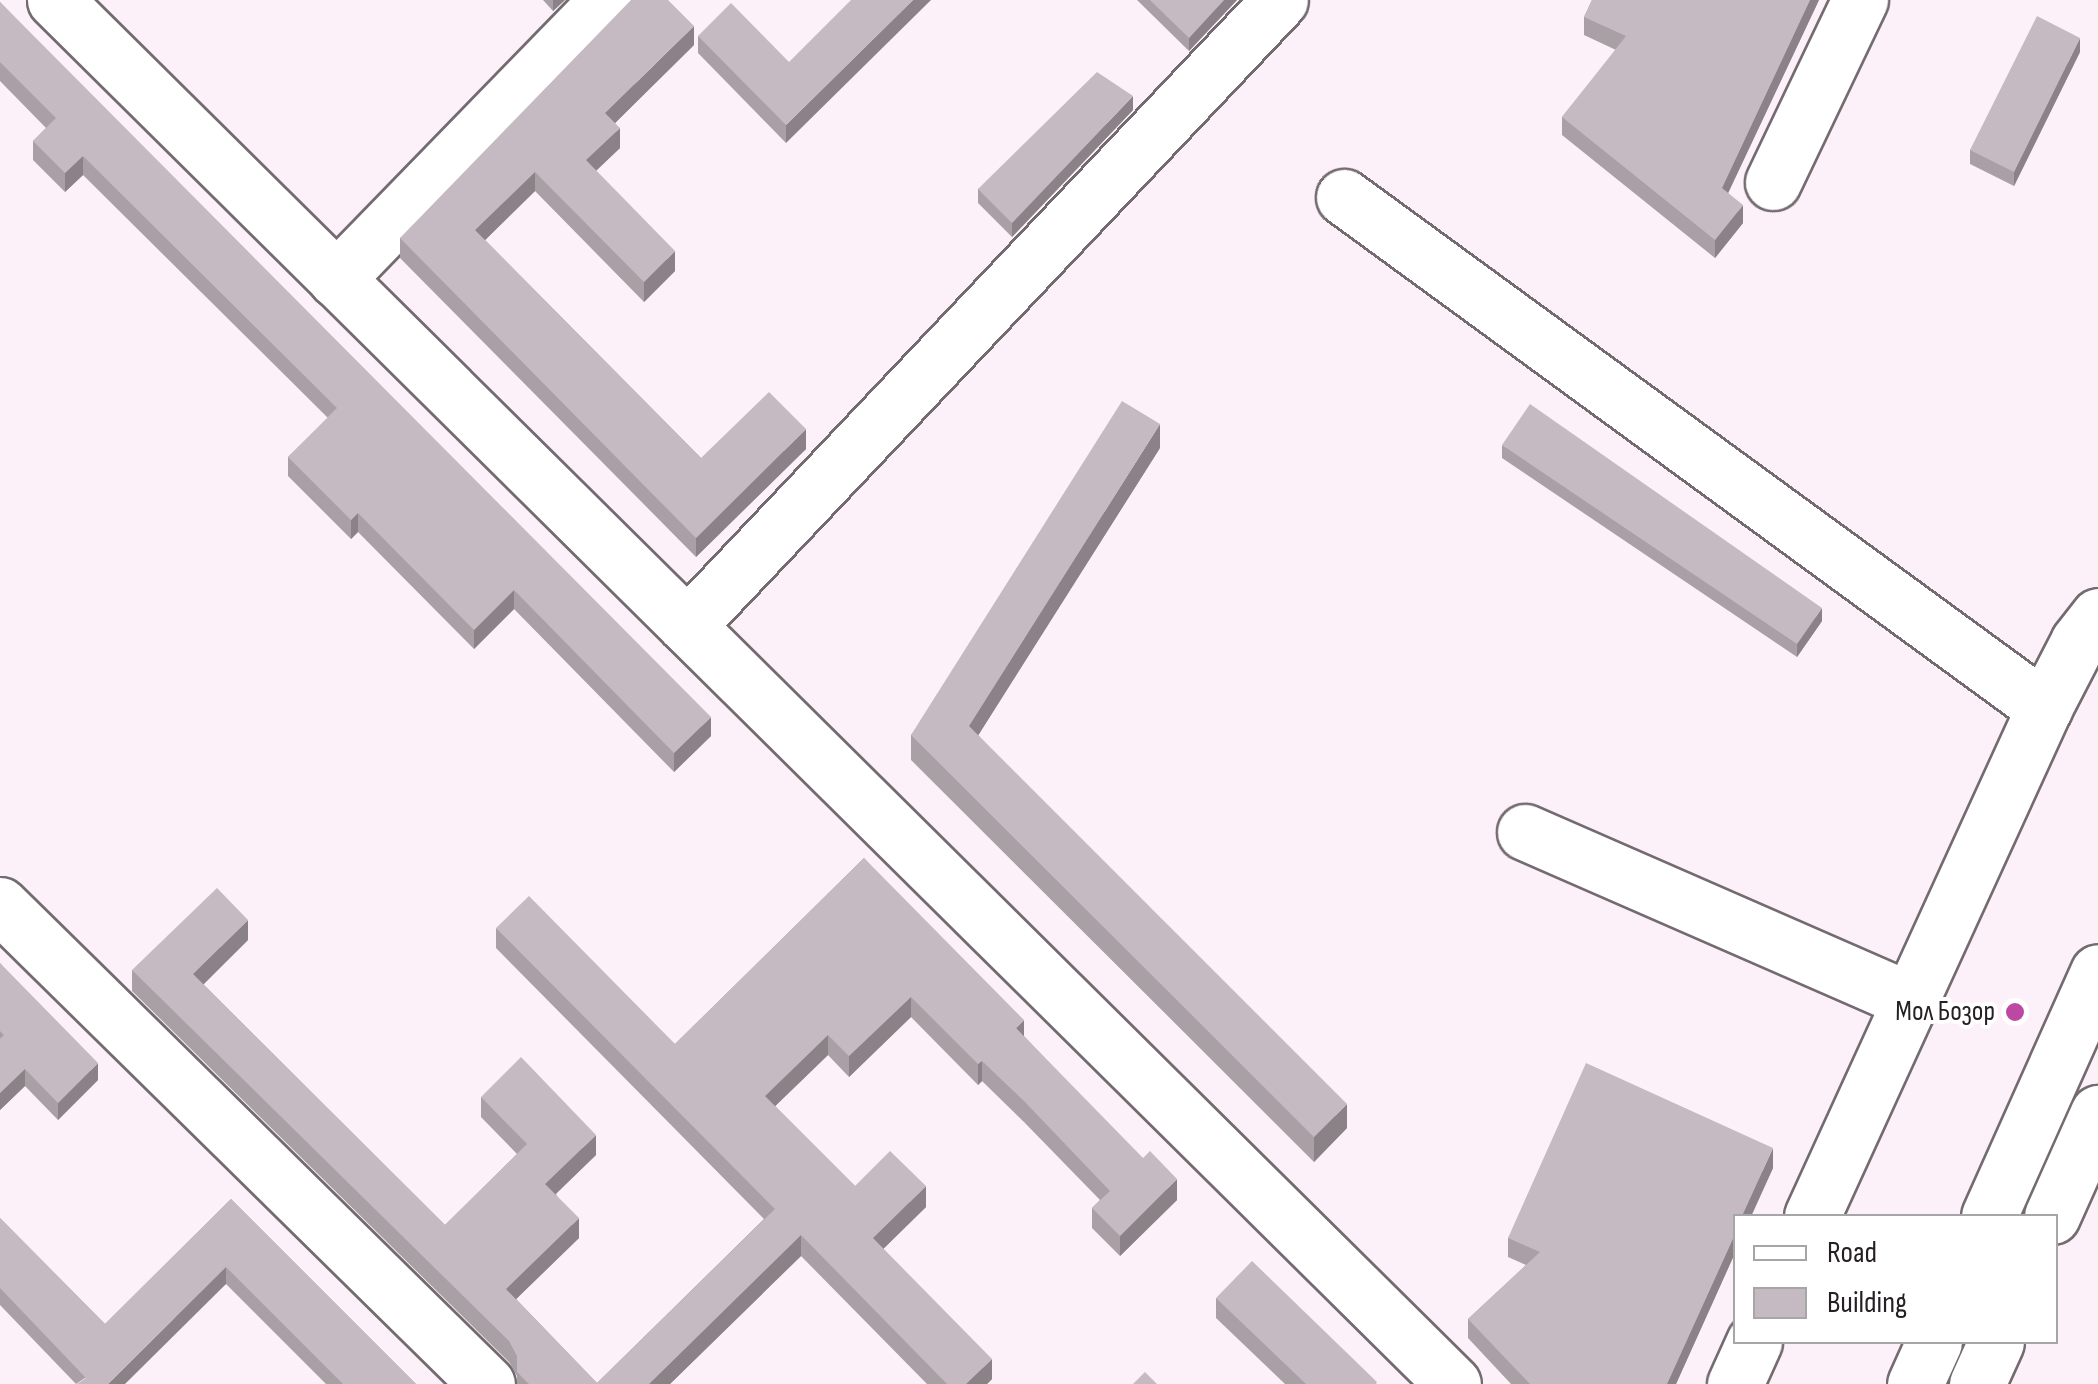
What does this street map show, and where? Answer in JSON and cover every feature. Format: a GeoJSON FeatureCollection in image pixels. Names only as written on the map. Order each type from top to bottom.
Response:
{"type":"FeatureCollection","features":[{"type":"Feature","properties":{"kind":"street"},"geometry":{"type":"LineString","coordinates":[[55,0],[1453,1384]]}},
{"type":"Feature","properties":{"kind":"street"},"geometry":{"type":"LineString","coordinates":[[336,279],[608,0]]}},
{"type":"Feature","properties":{"kind":"street"},"geometry":{"type":"LineString","coordinates":[[687,626],[1280,0]]}},
{"type":"Feature","properties":{"kind":"street"},"geometry":{"type":"LineString","coordinates":[[1773,182],[1860,0]]}},
{"type":"Feature","properties":{"kind":"street"},"geometry":{"type":"LineString","coordinates":[[1344,197],[2044,708]]}},
{"type":"Feature","properties":{"kind":"street"},"geometry":{"type":"LineString","coordinates":[[1813,1214],[2044,708],[2078,642],[2098,616]]}},
{"type":"Feature","properties":{"kind":"street"},"geometry":{"type":"LineString","coordinates":[[1525,832],[1912,1001]]}},
{"type":"Feature","properties":{"kind":"street"},"geometry":{"type":"LineString","coordinates":[[0,906],[487,1384]]}},
{"type":"Feature","properties":{"kind":"street"},"geometry":{"type":"LineString","coordinates":[[1990,1214],[2098,972]]}},
{"type":"Feature","properties":{"kind":"street"},"geometry":{"type":"LineString","coordinates":[[2053,1214],[2098,1113]]}},
{"type":"Feature","properties":{"kind":"street"},"geometry":{"type":"LineString","coordinates":[[1734,1384],[1753,1344]]}},
{"type":"Feature","properties":{"kind":"street"},"geometry":{"type":"LineString","coordinates":[[1915,1384],[1933,1344]]}},
{"type":"Feature","properties":{"kind":"street"},"geometry":{"type":"LineString","coordinates":[[1977,1384],[1995,1344]]}},
{"type":"Feature","properties":{"kind":"building"},"geometry":{"type":"Polygon","coordinates":[[[631,0],[668,0],[694,26],[605,113],[620,128],[586,160],[675,251],[644,282],[535,172],[475,230],[701,458],[769,392],[806,429],[696,538],[400,238],[631,0]]]}},
{"type":"Feature","properties":{"kind":"building"},"geometry":{"type":"Polygon","coordinates":[[[851,0],[913,0],[786,125],[698,36],[731,3],[789,62],[851,0]]]}},
{"type":"Feature","properties":{"kind":"building"},"geometry":{"type":"Polygon","coordinates":[[[1150,0],[1224,0],[1189,38],[1150,0]]]}},
{"type":"Feature","properties":{"kind":"building"},"geometry":{"type":"Polygon","coordinates":[[[1592,0],[1810,0],[1722,188],[1743,205],[1715,240],[1562,117],[1626,36],[1584,17],[1592,0]]]}},
{"type":"Feature","properties":{"kind":"building"},"geometry":{"type":"Polygon","coordinates":[[[0,2],[711,717],[674,753],[514,590],[474,630],[358,513],[351,520],[288,457],[337,408],[83,156],[65,173],[33,141],[56,118],[0,62],[0,2]]]}},
{"type":"Feature","properties":{"kind":"building"},"geometry":{"type":"Polygon","coordinates":[[[2037,16],[2080,38],[2014,172],[1970,150],[2037,16]]]}},
{"type":"Feature","properties":{"kind":"building"},"geometry":{"type":"Polygon","coordinates":[[[1097,72],[1133,96],[1012,223],[978,189],[1097,72]]]}},
{"type":"Feature","properties":{"kind":"building"},"geometry":{"type":"Polygon","coordinates":[[[1122,401],[1160,424],[969,726],[1347,1104],[1314,1137],[911,735],[1122,401]]]}},
{"type":"Feature","properties":{"kind":"building"},"geometry":{"type":"Polygon","coordinates":[[[1530,404],[1822,608],[1797,644],[1502,445],[1530,404]]]}},
{"type":"Feature","properties":{"kind":"building"},"geometry":{"type":"Polygon","coordinates":[[[864,858],[1024,1020],[1016,1028],[1143,1158],[1150,1151],[1177,1179],[1120,1236],[1092,1208],[1110,1191],[1024,1101],[982,1061],[978,1064],[911,997],[849,1056],[828,1035],[765,1096],[855,1186],[890,1151],[926,1186],[873,1238],[992,1359],[966,1384],[947,1384],[801,1235],[649,1384],[529,1384],[517,1372],[517,1356],[509,1341],[132,970],[217,888],[248,920],[193,974],[445,1225],[527,1144],[481,1097],[521,1057],[596,1135],[545,1184],[579,1218],[506,1289],[597,1383],[775,1209],[496,928],[529,896],[675,1044],[864,858]]]}},
{"type":"Feature","properties":{"kind":"building"},"geometry":{"type":"Polygon","coordinates":[[[0,963],[98,1063],[58,1103],[25,1069],[0,1093],[0,1039],[4,1035],[0,1031],[0,963]]]}},
{"type":"Feature","properties":{"kind":"building"},"geometry":{"type":"Polygon","coordinates":[[[1586,1063],[1773,1148],[1743,1214],[1733,1214],[1733,1239],[1667,1384],[1530,1384],[1468,1319],[1540,1252],[1508,1238],[1586,1063]]]}},
{"type":"Feature","properties":{"kind":"building"},"geometry":{"type":"Polygon","coordinates":[[[231,1199],[416,1384],[343,1384],[226,1267],[108,1384],[77,1384],[86,1378],[0,1288],[0,1218],[105,1324],[231,1199]]]}},
{"type":"Feature","properties":{"kind":"building"},"geometry":{"type":"Polygon","coordinates":[[[1252,1261],[1377,1382],[1306,1384],[1216,1298],[1252,1261]]]}},
{"type":"Feature","properties":{"kind":"building"},"geometry":{"type":"Polygon","coordinates":[[[1145,1372],[1157,1384],[1133,1384],[1145,1372]]]}},
{"type":"Feature","properties":{"kind":"place","name":"Мол Бозор"},"geometry":{"type":"Point","coordinates":[2015,1012]}}]}
